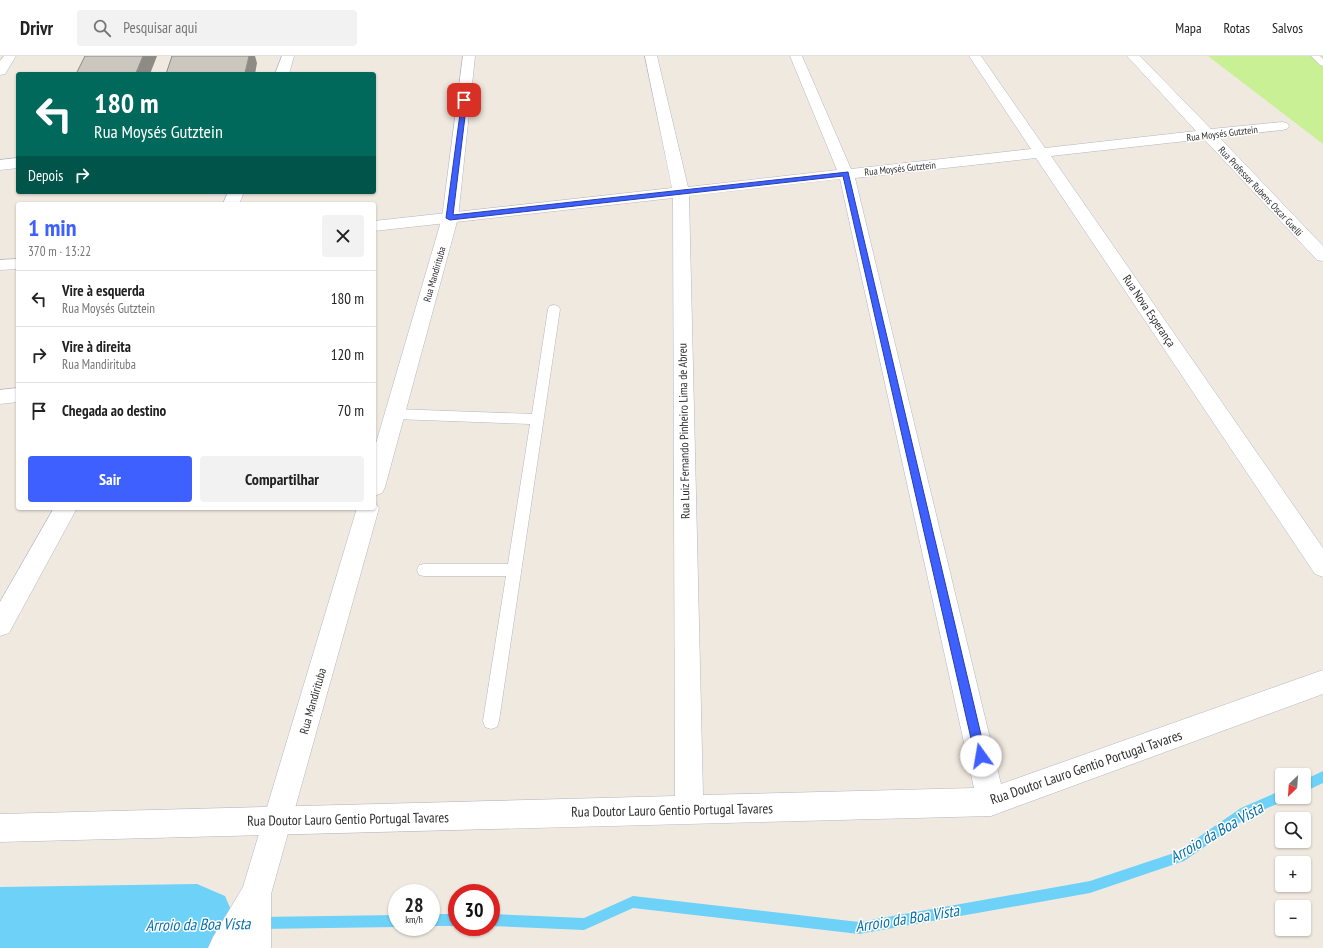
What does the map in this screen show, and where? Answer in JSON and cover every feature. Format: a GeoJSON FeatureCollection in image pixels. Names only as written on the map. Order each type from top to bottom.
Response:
{"type":"FeatureCollection","features":[{"type":"Feature","properties":{"kind":"street"},"geometry":{"type":"LineString","coordinates":[[0,71],[10,56]]}},
{"type":"Feature","properties":{"kind":"street"},"geometry":{"type":"LineString","coordinates":[[283,72],[288,56]]}},
{"type":"Feature","properties":{"kind":"street","name":"Rua Mandirituba"},"geometry":{"type":"LineString","coordinates":[[376,480],[450,218],[469,56]]}},
{"type":"Feature","properties":{"kind":"street","name":"Rua Luiz Fernando Pinheiro Lima de Abreu"},"geometry":{"type":"LineString","coordinates":[[652,56],[681,192],[689,810]]}},
{"type":"Feature","properties":{"kind":"street"},"geometry":{"type":"LineString","coordinates":[[796,56],[846,174],[991,802]]}},
{"type":"Feature","properties":{"kind":"street","name":"Rua Nova Esperança"},"geometry":{"type":"LineString","coordinates":[[974,56],[1323,567]]}},
{"type":"Feature","properties":{"kind":"street","name":"Rua Professor Rubens Oscar Guelli"},"geometry":{"type":"LineString","coordinates":[[1133,56],[1323,256]]}},
{"type":"Feature","properties":{"kind":"street","name":"Rua Moysés Gutztein"},"geometry":{"type":"LineString","coordinates":[[376,226],[1282,126]]}},
{"type":"Feature","properties":{"kind":"street"},"geometry":{"type":"LineString","coordinates":[[0,165],[16,163]]}},
{"type":"Feature","properties":{"kind":"street"},"geometry":{"type":"LineString","coordinates":[[0,265],[16,264]]}},
{"type":"Feature","properties":{"kind":"street"},"geometry":{"type":"LineString","coordinates":[[0,397],[16,395]]}},
{"type":"Feature","properties":{"kind":"street"},"geometry":{"type":"LineString","coordinates":[[0,625],[65,510]]}},
{"type":"Feature","properties":{"kind":"street","name":"Rua Mandirituba"},"geometry":{"type":"LineString","coordinates":[[224,948],[256,894],[367,510]]}},
{"type":"Feature","properties":{"kind":"street","name":"Rua Doutor Lauro Gentio Portugal Tavares"},"geometry":{"type":"LineString","coordinates":[[0,828],[991,802],[1323,682]]}},
{"type":"Feature","properties":{"kind":"street","name":"Rua Mandirituba"},"geometry":{"type":"LineString","coordinates":[[255,948],[256,894]]}},
{"type":"Feature","properties":{"kind":"lane"},"geometry":{"type":"LineString","coordinates":[[1315,56],[1323,63]]}},
{"type":"Feature","properties":{"kind":"lane"},"geometry":{"type":"LineString","coordinates":[[491,721],[554,309]]}},
{"type":"Feature","properties":{"kind":"lane"},"geometry":{"type":"LineString","coordinates":[[395,414],[537,419]]}},
{"type":"Feature","properties":{"kind":"lane"},"geometry":{"type":"LineString","coordinates":[[424,570],[514,570]]}},
{"type":"Feature","properties":{"kind":"green space"},"geometry":{"type":"Polygon","coordinates":[[[1208,56],[1323,56],[1323,144],[1208,56]]]}},
{"type":"Feature","properties":{"kind":"building"},"geometry":{"type":"Polygon","coordinates":[[[85,56],[143,56],[136,72],[77,72],[85,56]]]}},
{"type":"Feature","properties":{"kind":"building"},"geometry":{"type":"Polygon","coordinates":[[[172,56],[249,56],[245,72],[167,72],[172,56]]]}},
{"type":"Feature","properties":{"kind":"waterway","name":"Arroio da Boa Vista"},"geometry":{"type":"LineString","coordinates":[[1311,783],[1323,777]]}},
{"type":"Feature","properties":{"kind":"waterway","name":"Arroio da Boa Vista"},"geometry":{"type":"LineString","coordinates":[[500,920],[584,924],[633,902],[859,928],[1090,887],[1180,857],[1245,812],[1275,799]]}},
{"type":"Feature","properties":{"kind":"waterway","name":"Arroio da Boa Vista"},"geometry":{"type":"LineString","coordinates":[[440,920],[448,920]]}},
{"type":"Feature","properties":{"kind":"waterway","name":"Arroio da Boa Vista"},"geometry":{"type":"LineString","coordinates":[[260,923],[388,921]]}},
{"type":"Feature","properties":{"kind":"waterway","name":"Arroio da Boa Vista"},"geometry":{"type":"LineString","coordinates":[[197,924],[233,923]]}},
{"type":"Feature","properties":{"kind":"waterway","name":"Arroio da Boa Vista"},"geometry":{"type":"LineString","coordinates":[[0,927],[197,924]]}},
{"type":"Feature","properties":{"kind":"route"},"geometry":{"type":"LineString","coordinates":[[464,100],[450,218],[846,174],[981,756]]}}]}
